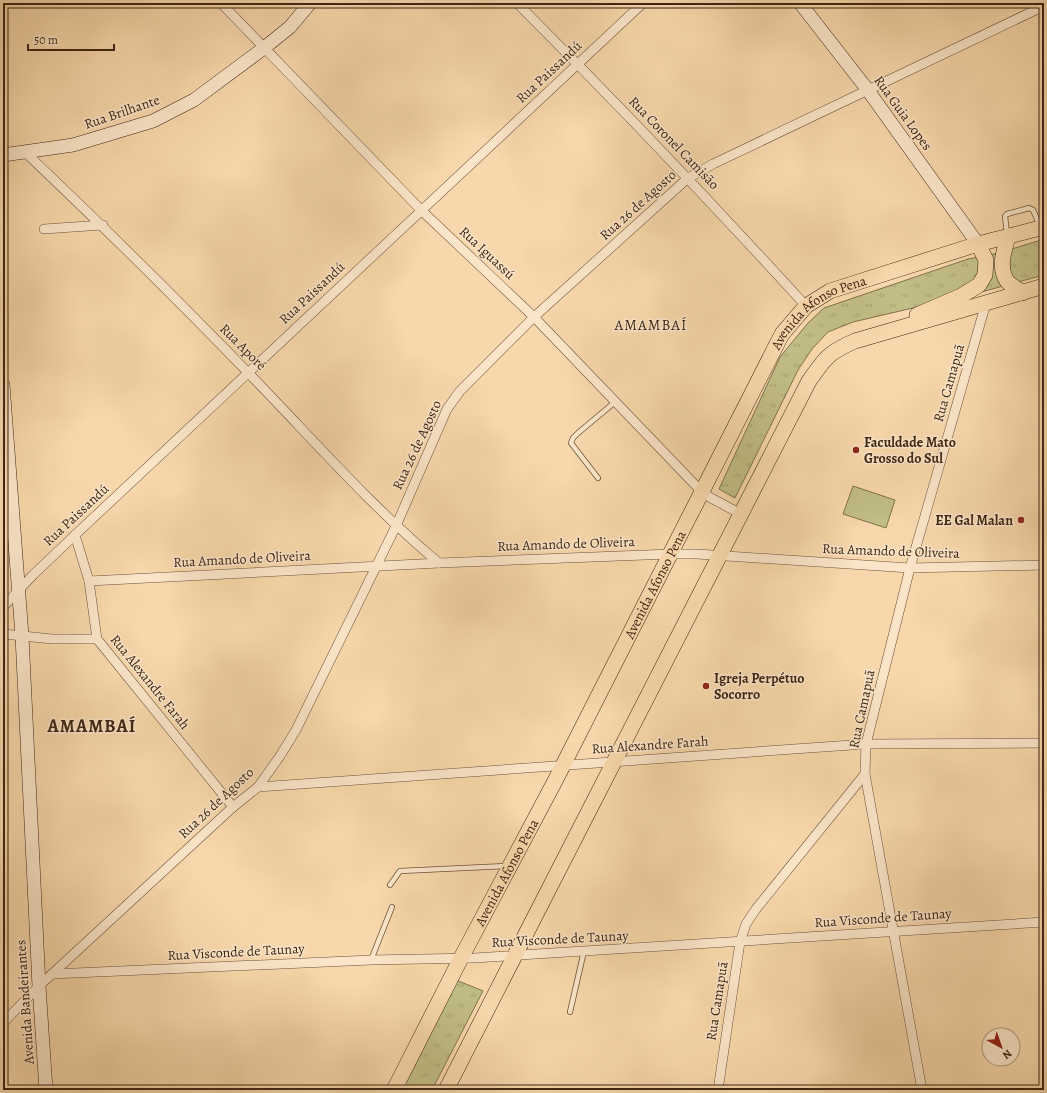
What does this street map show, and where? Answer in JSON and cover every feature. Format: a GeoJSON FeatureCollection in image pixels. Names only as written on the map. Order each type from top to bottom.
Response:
{"type":"FeatureCollection","features":[{"type":"Feature","properties":{"kind":"main road","name":"Rua Brilhante"},"geometry":{"type":"LineString","coordinates":[[3,155],[73,145],[153,121],[194,100],[264,48],[290,27],[310,3]]}},
{"type":"Feature","properties":{"kind":"main road","name":"Rua Guia Lopes"},"geometry":{"type":"LineString","coordinates":[[800,3],[867,89],[978,244]]}},
{"type":"Feature","properties":{"kind":"main road","name":"Avenida Afonso Pena"},"geometry":{"type":"LineString","coordinates":[[394,1090],[671,554],[782,334],[806,306],[830,291],[978,244],[1042,227]]}},
{"type":"Feature","properties":{"kind":"main road"},"geometry":{"type":"LineString","coordinates":[[1008,237],[1002,259],[1003,270],[1007,281],[1022,293]]}},
{"type":"Feature","properties":{"kind":"main road"},"geometry":{"type":"LineString","coordinates":[[446,1090],[809,382],[824,359],[838,348],[961,296],[979,285],[985,275],[986,260],[978,244]]}},
{"type":"Feature","properties":{"kind":"main road"},"geometry":{"type":"LineString","coordinates":[[855,341],[1044,286]]}},
{"type":"Feature","properties":{"kind":"main road","name":"Avenida Bandeirantes"},"geometry":{"type":"LineString","coordinates":[[3,391],[22,636],[38,986],[46,1090]]}},
{"type":"Feature","properties":{"kind":"street","name":"Rua Iguassú"},"geometry":{"type":"LineString","coordinates":[[221,3],[421,210],[534,317],[702,492],[741,514]]}},
{"type":"Feature","properties":{"kind":"street","name":"Rua Coronel Camisão"},"geometry":{"type":"LineString","coordinates":[[517,3],[579,64],[688,178],[806,306]]}},
{"type":"Feature","properties":{"kind":"street","name":"Rua Paissandú"},"geometry":{"type":"LineString","coordinates":[[3,607],[33,575],[75,535],[643,3]]}},
{"type":"Feature","properties":{"kind":"street","name":"Rua 26 de Agosto"},"geometry":{"type":"LineString","coordinates":[[3,1023],[38,986],[233,807],[258,787],[296,730],[396,526],[447,409],[460,390],[478,371],[534,317],[688,178],[713,164],[867,89],[1044,6]]}},
{"type":"Feature","properties":{"kind":"street","name":"Rua Aporé"},"geometry":{"type":"LineString","coordinates":[[26,152],[103,225],[248,372],[396,526],[440,562]]}},
{"type":"Feature","properties":{"kind":"street"},"geometry":{"type":"LineString","coordinates":[[44,229],[103,225]]}},
{"type":"Feature","properties":{"kind":"street","name":"Rua Camapuã"},"geometry":{"type":"LineString","coordinates":[[718,1090],[740,942],[746,924],[756,909],[865,774],[866,744],[910,568],[986,303]]}},
{"type":"Feature","properties":{"kind":"street","name":"Rua Alexandre Farah"},"geometry":{"type":"LineString","coordinates":[[75,535],[89,581],[97,639],[233,807]]}},
{"type":"Feature","properties":{"kind":"street","name":"Rua Amando de Oliveira"},"geometry":{"type":"LineString","coordinates":[[89,581],[440,562],[671,554],[697,554],[910,568],[1044,565]]}},
{"type":"Feature","properties":{"kind":"street"},"geometry":{"type":"LineString","coordinates":[[3,634],[52,639],[97,639]]}},
{"type":"Feature","properties":{"kind":"street","name":"Rua Alexandre Farah"},"geometry":{"type":"LineString","coordinates":[[258,787],[866,744],[1044,744]]}},
{"type":"Feature","properties":{"kind":"street"},"geometry":{"type":"LineString","coordinates":[[865,774],[922,1090]]}},
{"type":"Feature","properties":{"kind":"street","name":"Rua Visconde de Taunay"},"geometry":{"type":"LineString","coordinates":[[52,974],[371,960],[461,958],[740,942],[1044,922]]}},
{"type":"Feature","properties":{"kind":"lane"},"geometry":{"type":"LineString","coordinates":[[1008,237],[1005,218],[1007,214],[1029,208],[1033,210],[1042,227]]}},
{"type":"Feature","properties":{"kind":"lane"},"geometry":{"type":"LineString","coordinates":[[598,478],[571,443],[573,438],[578,433],[615,402]]}},
{"type":"Feature","properties":{"kind":"lane"},"geometry":{"type":"LineString","coordinates":[[390,885],[400,871],[510,866]]}},
{"type":"Feature","properties":{"kind":"lane"},"geometry":{"type":"LineString","coordinates":[[371,960],[392,907]]}},
{"type":"Feature","properties":{"kind":"lane"},"geometry":{"type":"LineString","coordinates":[[570,1012],[584,951]]}},
{"type":"Feature","properties":{"kind":"green space"},"geometry":{"type":"Polygon","coordinates":[[[1044,239],[1044,275],[981,292],[853,322],[828,332],[812,349],[798,370],[735,498],[719,489],[780,357],[808,323],[824,308],[968,259],[999,253],[1044,239]]]}},
{"type":"Feature","properties":{"kind":"green space"},"geometry":{"type":"Polygon","coordinates":[[[853,486],[895,500],[886,528],[843,514],[853,486]]]}},
{"type":"Feature","properties":{"kind":"green space"},"geometry":{"type":"Polygon","coordinates":[[[456,980],[483,991],[432,1090],[400,1090],[456,980]]]}},
{"type":"Feature","properties":{"kind":"place","name":"Faculdade Mato Grosso do Sul"},"geometry":{"type":"Point","coordinates":[856,450]}},
{"type":"Feature","properties":{"kind":"place","name":"EE Gal Malan"},"geometry":{"type":"Point","coordinates":[1021,520]}},
{"type":"Feature","properties":{"kind":"place","name":"Igreja Perpétuo Socorro"},"geometry":{"type":"Point","coordinates":[706,686]}},
{"type":"Feature","properties":{"kind":"district","name":"AMAMBAÍ"},"geometry":{"type":"Point","coordinates":[651,325]}},
{"type":"Feature","properties":{"kind":"district","name":"AMAMBAÍ"},"geometry":{"type":"Point","coordinates":[92,726]}}]}
